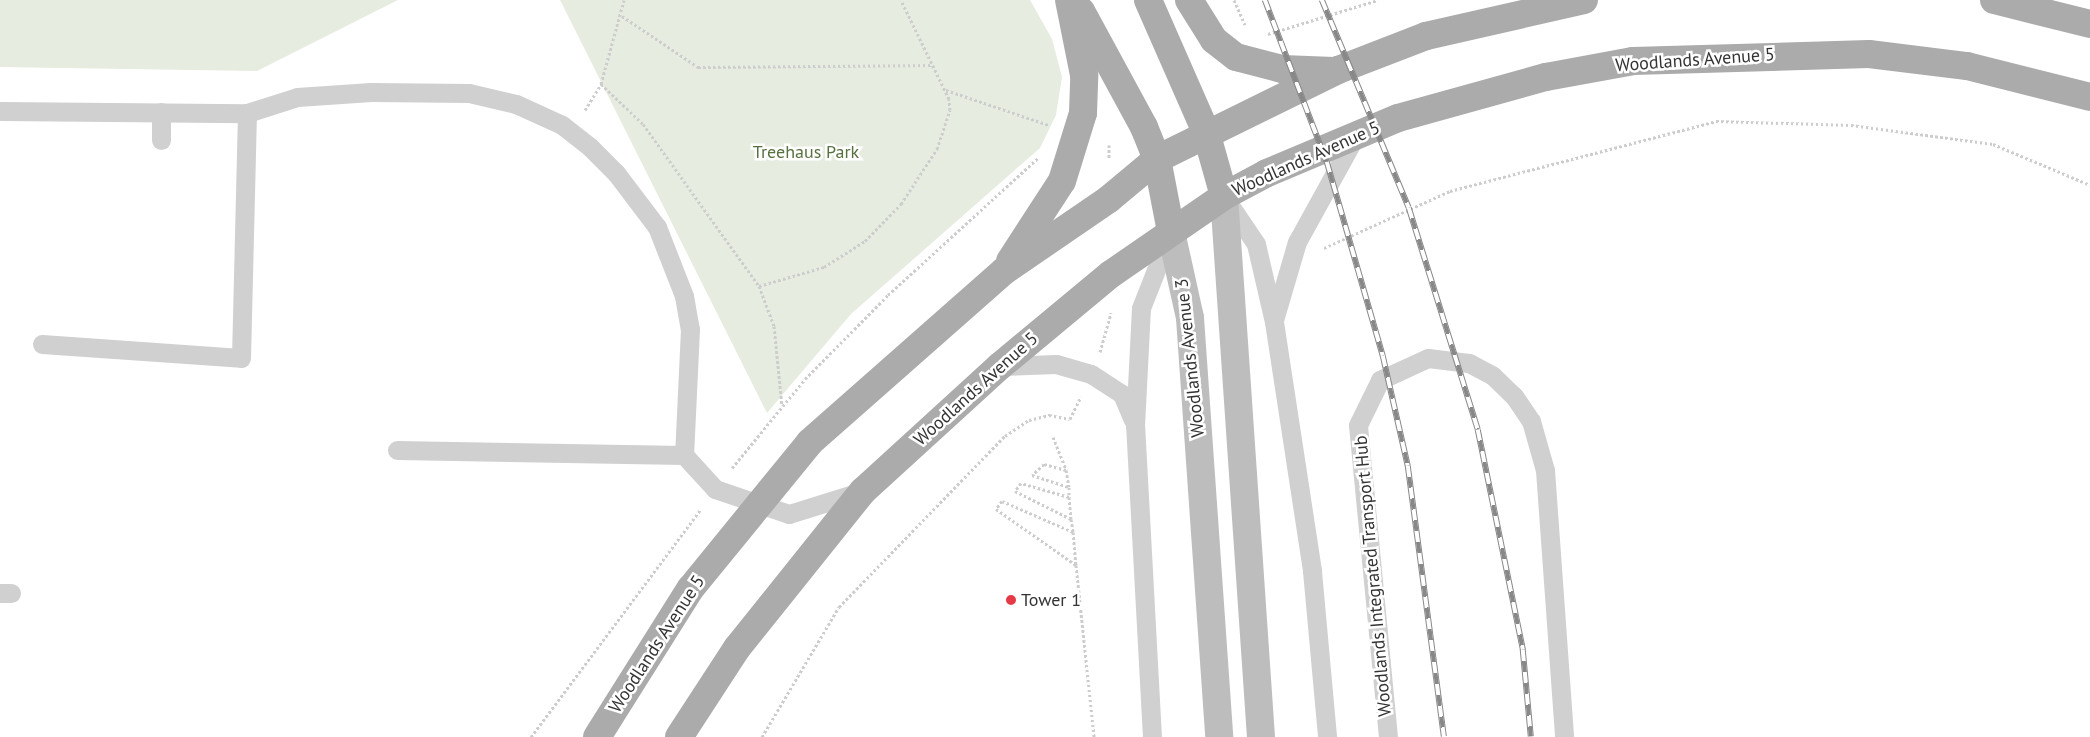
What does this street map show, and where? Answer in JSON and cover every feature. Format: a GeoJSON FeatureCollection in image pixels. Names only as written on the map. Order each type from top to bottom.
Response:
{"type":"FeatureCollection","features":[{"type":"Feature","properties":{"kind":"main road"},"geometry":{"type":"LineString","coordinates":[[1004,271],[1062,181],[1078,135],[1084,75],[1069,0]]}},
{"type":"Feature","properties":{"kind":"main road","name":"Woodlands Avenue 3"},"geometry":{"type":"LineString","coordinates":[[1076,0],[1157,159],[1171,232]]}},
{"type":"Feature","properties":{"kind":"main road"},"geometry":{"type":"LineString","coordinates":[[1148,0],[1206,132],[1224,196]]}},
{"type":"Feature","properties":{"kind":"main road"},"geometry":{"type":"LineString","coordinates":[[1189,0],[1214,40],[1236,57],[1291,70],[1338,70]]}},
{"type":"Feature","properties":{"kind":"main road","name":"Woodlands Avenue 5"},"geometry":{"type":"LineString","coordinates":[[597,737],[691,588],[810,442],[1004,271],[1109,199],[1157,159],[1206,132],[1255,114],[1338,70],[1426,36],[1584,0]]}},
{"type":"Feature","properties":{"kind":"main road"},"geometry":{"type":"LineString","coordinates":[[1994,0],[2090,24]]}},
{"type":"Feature","properties":{"kind":"main road","name":"Woodlands Avenue 5"},"geometry":{"type":"LineString","coordinates":[[679,737],[737,648],[863,491],[1000,366],[1111,274],[1224,196],[1398,118],[1468,97],[1633,61],[1869,54],[1967,66],[2090,97]]}},
{"type":"Feature","properties":{"kind":"street"},"geometry":{"type":"LineString","coordinates":[[1224,196],[1261,737]]}},
{"type":"Feature","properties":{"kind":"street","name":"Woodlands Avenue 3"},"geometry":{"type":"LineString","coordinates":[[1171,232],[1190,318],[1220,737]]}},
{"type":"Feature","properties":{"kind":"lane"},"geometry":{"type":"LineString","coordinates":[[0,111],[247,113],[297,97],[469,93],[516,104],[562,125],[616,173],[657,227],[673,262],[690,329],[684,455],[715,489],[758,506],[789,514],[863,491]]}},
{"type":"Feature","properties":{"kind":"lane"},"geometry":{"type":"LineString","coordinates":[[161,112],[161,140]]}},
{"type":"Feature","properties":{"kind":"lane"},"geometry":{"type":"LineString","coordinates":[[42,344],[241,358],[247,113]]}},
{"type":"Feature","properties":{"kind":"lane"},"geometry":{"type":"LineString","coordinates":[[1274,322],[1297,242],[1355,137]]}},
{"type":"Feature","properties":{"kind":"lane"},"geometry":{"type":"LineString","coordinates":[[1224,196],[1256,244],[1274,322],[1312,571],[1327,737]]}},
{"type":"Feature","properties":{"kind":"lane"},"geometry":{"type":"LineString","coordinates":[[1152,737],[1135,426],[1141,308],[1171,232]]}},
{"type":"Feature","properties":{"kind":"lane","name":"Woodlands Integrated Transport Hub"},"geometry":{"type":"LineString","coordinates":[[1388,737],[1358,425],[1380,380],[1428,358],[1469,363],[1493,376],[1514,396],[1530,421],[1545,470],[1564,737]]}},
{"type":"Feature","properties":{"kind":"lane"},"geometry":{"type":"LineString","coordinates":[[1000,366],[1056,364],[1091,374],[1122,394],[1135,426]]}},
{"type":"Feature","properties":{"kind":"lane"},"geometry":{"type":"LineString","coordinates":[[397,450],[684,455]]}},
{"type":"Feature","properties":{"kind":"path"},"geometry":{"type":"LineString","coordinates":[[562,125],[584,112],[601,84],[622,16],[624,0]]}},
{"type":"Feature","properties":{"kind":"path"},"geometry":{"type":"LineString","coordinates":[[759,286],[824,267],[880,228],[901,204],[937,149],[950,110],[946,90],[901,0]]}},
{"type":"Feature","properties":{"kind":"path"},"geometry":{"type":"LineString","coordinates":[[1234,0],[1248,31]]}},
{"type":"Feature","properties":{"kind":"path"},"geometry":{"type":"LineString","coordinates":[[1260,36],[1378,0]]}},
{"type":"Feature","properties":{"kind":"path"},"geometry":{"type":"LineString","coordinates":[[622,16],[698,67],[932,65]]}},
{"type":"Feature","properties":{"kind":"path"},"geometry":{"type":"LineString","coordinates":[[601,84],[643,124],[759,286],[774,326],[782,406]]}},
{"type":"Feature","properties":{"kind":"path"},"geometry":{"type":"LineString","coordinates":[[946,90],[1078,135]]}},
{"type":"Feature","properties":{"kind":"path"},"geometry":{"type":"LineString","coordinates":[[1297,242],[1316,252],[1450,190],[1716,121],[1851,125],[1993,144],[2090,185]]}},
{"type":"Feature","properties":{"kind":"path"},"geometry":{"type":"LineString","coordinates":[[762,737],[840,607],[1005,436],[1029,420],[1049,415],[1070,419]]}},
{"type":"Feature","properties":{"kind":"path"},"geometry":{"type":"LineString","coordinates":[[1053,437],[1066,470],[1069,487],[1094,737]]}},
{"type":"Feature","properties":{"kind":"path"},"geometry":{"type":"LineString","coordinates":[[1066,470],[1044,464],[1032,475],[1069,487]]}},
{"type":"Feature","properties":{"kind":"path"},"geometry":{"type":"LineString","coordinates":[[1069,497],[1021,483],[1015,491],[1071,518]]}},
{"type":"Feature","properties":{"kind":"path"},"geometry":{"type":"LineString","coordinates":[[1073,532],[1002,501],[996,509],[1076,565]]}},
{"type":"Feature","properties":{"kind":"green space"},"geometry":{"type":"Polygon","coordinates":[[[0,0],[398,0],[257,71],[0,67],[0,0]]]}},
{"type":"Feature","properties":{"kind":"green space","name":"Treehaus Park"},"geometry":{"type":"Polygon","coordinates":[[[560,0],[1030,0],[1052,39],[1062,77],[1056,115],[1040,148],[851,314],[767,413],[560,0]]]}},
{"type":"Feature","properties":{"kind":"railway"},"geometry":{"type":"LineString","coordinates":[[1265,0],[1327,162],[1383,356],[1408,466],[1444,737]]}},
{"type":"Feature","properties":{"kind":"railway"},"geometry":{"type":"LineString","coordinates":[[1322,0],[1409,208],[1478,430],[1523,650],[1531,737]]}},
{"type":"Feature","properties":{"kind":"place","name":"Tower 1"},"geometry":{"type":"Point","coordinates":[1011,600]}}]}
